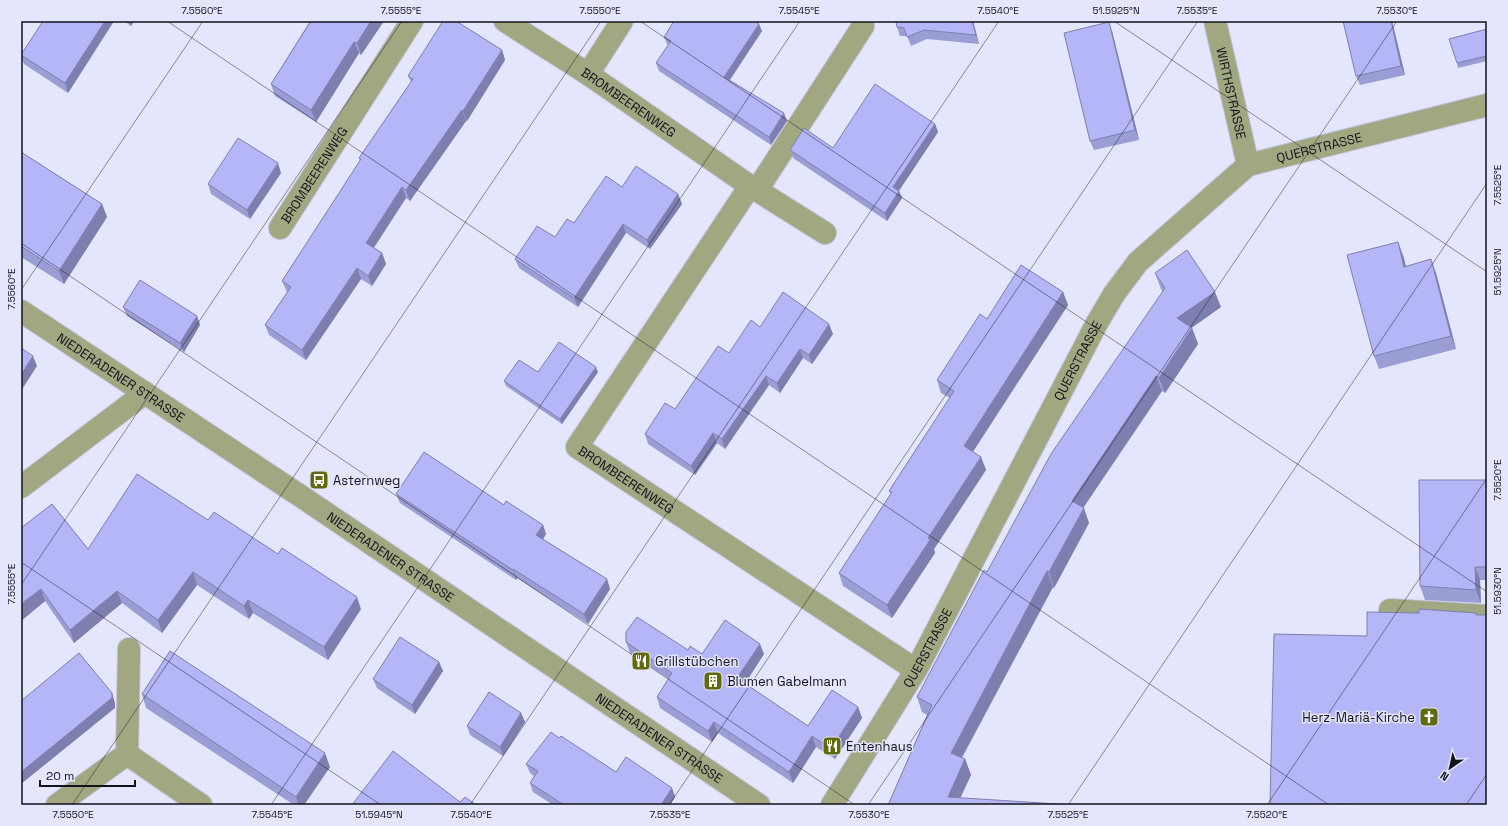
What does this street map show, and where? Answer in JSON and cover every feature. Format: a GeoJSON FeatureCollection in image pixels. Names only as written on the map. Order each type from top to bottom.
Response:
{"type":"FeatureCollection","features":[{"type":"Feature","properties":{"kind":"street","name":"BROMBEERENWEG"},"geometry":{"type":"LineString","coordinates":[[280,228],[412,21]]}},
{"type":"Feature","properties":{"kind":"street","name":"BROMBEERENWEG"},"geometry":{"type":"LineString","coordinates":[[505,21],[588,74],[753,188],[825,234]]}},
{"type":"Feature","properties":{"kind":"street"},"geometry":{"type":"LineString","coordinates":[[588,74],[622,21]]}},
{"type":"Feature","properties":{"kind":"street","name":"WIRTHSTRASSE"},"geometry":{"type":"LineString","coordinates":[[1215,21],[1248,165]]}},
{"type":"Feature","properties":{"kind":"street","name":"BROMBEERENWEG"},"geometry":{"type":"LineString","coordinates":[[863,26],[578,446],[916,670]]}},
{"type":"Feature","properties":{"kind":"street","name":"QUERSTRASSE"},"geometry":{"type":"LineString","coordinates":[[832,805],[916,670],[1097,323],[1114,294],[1138,262],[1248,165],[1487,105]]}},
{"type":"Feature","properties":{"kind":"street","name":"NIEDERADENER STRASSE"},"geometry":{"type":"LineString","coordinates":[[21,311],[305,499],[759,805]]}},
{"type":"Feature","properties":{"kind":"street"},"geometry":{"type":"LineString","coordinates":[[21,487],[145,393]]}},
{"type":"Feature","properties":{"kind":"street"},"geometry":{"type":"LineString","coordinates":[[1390,610],[1487,616]]}},
{"type":"Feature","properties":{"kind":"street"},"geometry":{"type":"LineString","coordinates":[[127,754],[129,649]]}},
{"type":"Feature","properties":{"kind":"street"},"geometry":{"type":"LineString","coordinates":[[57,805],[127,754]]}},
{"type":"Feature","properties":{"kind":"street"},"geometry":{"type":"LineString","coordinates":[[127,754],[202,805]]}},
{"type":"Feature","properties":{"kind":"building"},"geometry":{"type":"Polygon","coordinates":[[[43,21],[105,21],[65,83],[21,55],[43,21]]]}},
{"type":"Feature","properties":{"kind":"building"},"geometry":{"type":"Polygon","coordinates":[[[311,21],[371,21],[357,43],[354,42],[311,110],[271,84],[311,21]]]}},
{"type":"Feature","properties":{"kind":"building"},"geometry":{"type":"Polygon","coordinates":[[[443,21],[456,21],[502,50],[463,111],[462,110],[406,190],[402,187],[366,243],[382,253],[368,276],[357,268],[302,350],[265,325],[291,287],[282,281],[361,159],[359,158],[413,79],[408,76],[443,21]]]}},
{"type":"Feature","properties":{"kind":"building"},"geometry":{"type":"Polygon","coordinates":[[[674,21],[754,21],[759,24],[724,77],[784,113],[769,137],[656,63],[671,41],[664,37],[674,21]]]}},
{"type":"Feature","properties":{"kind":"building"},"geometry":{"type":"Polygon","coordinates":[[[972,21],[976,35],[924,30],[907,37],[904,28],[897,27],[896,22],[972,21]]]}},
{"type":"Feature","properties":{"kind":"building"},"geometry":{"type":"Polygon","coordinates":[[[1343,21],[1391,21],[1401,66],[1356,76],[1343,21]]]}},
{"type":"Feature","properties":{"kind":"building"},"geometry":{"type":"Polygon","coordinates":[[[1109,22],[1135,130],[1090,141],[1064,33],[1109,22]]]}},
{"type":"Feature","properties":{"kind":"building"},"geometry":{"type":"Polygon","coordinates":[[[1487,29],[1487,56],[1457,63],[1449,39],[1487,29]]]}},
{"type":"Feature","properties":{"kind":"building"},"geometry":{"type":"Polygon","coordinates":[[[875,84],[935,124],[893,187],[899,191],[885,213],[790,150],[804,128],[833,148],[875,84]]]}},
{"type":"Feature","properties":{"kind":"building"},"geometry":{"type":"Polygon","coordinates":[[[238,138],[278,163],[247,210],[208,184],[238,138]]]}},
{"type":"Feature","properties":{"kind":"building"},"geometry":{"type":"Polygon","coordinates":[[[21,152],[102,204],[59,271],[21,246],[21,152]]]}},
{"type":"Feature","properties":{"kind":"building"},"geometry":{"type":"Polygon","coordinates":[[[636,166],[678,194],[647,240],[623,224],[574,298],[515,259],[537,226],[555,237],[567,219],[574,223],[606,176],[622,187],[636,166]]]}},
{"type":"Feature","properties":{"kind":"building"},"geometry":{"type":"Polygon","coordinates":[[[1398,242],[1404,267],[1431,259],[1451,336],[1374,356],[1347,255],[1398,242]]]}},
{"type":"Feature","properties":{"kind":"building"},"geometry":{"type":"Polygon","coordinates":[[[1187,250],[1215,292],[1177,318],[1192,328],[1159,378],[1156,376],[1072,501],[1084,508],[1049,572],[1047,571],[951,753],[965,759],[948,797],[1074,805],[888,805],[932,705],[917,697],[984,570],[987,572],[1051,454],[1165,288],[1155,273],[1187,250]]]}},
{"type":"Feature","properties":{"kind":"building"},"geometry":{"type":"Polygon","coordinates":[[[1021,265],[1063,292],[964,446],[981,457],[928,538],[930,540],[887,605],[839,573],[892,492],[889,491],[954,391],[937,380],[980,314],[987,319],[1021,265]]]}},
{"type":"Feature","properties":{"kind":"building"},"geometry":{"type":"Polygon","coordinates":[[[140,280],[197,316],[180,343],[123,307],[140,280]]]}},
{"type":"Feature","properties":{"kind":"building"},"geometry":{"type":"Polygon","coordinates":[[[783,292],[829,324],[809,355],[800,349],[777,383],[766,376],[722,439],[713,433],[691,466],[645,434],[665,403],[675,409],[718,346],[729,353],[751,320],[760,327],[783,292]]]}},
{"type":"Feature","properties":{"kind":"building"},"geometry":{"type":"Polygon","coordinates":[[[559,342],[596,367],[560,419],[504,381],[519,360],[538,372],[559,342]]]}},
{"type":"Feature","properties":{"kind":"building"},"geometry":{"type":"Polygon","coordinates":[[[21,348],[33,356],[21,375],[21,348]]]}},
{"type":"Feature","properties":{"kind":"building"},"geometry":{"type":"Polygon","coordinates":[[[424,452],[504,505],[506,501],[543,525],[536,535],[607,579],[584,614],[396,494],[424,452]]]}},
{"type":"Feature","properties":{"kind":"building"},"geometry":{"type":"Polygon","coordinates":[[[137,474],[208,520],[214,512],[278,554],[282,548],[357,597],[324,647],[248,600],[244,606],[193,572],[158,620],[117,591],[70,630],[41,589],[21,604],[21,528],[52,504],[88,549],[137,474]]]}},
{"type":"Feature","properties":{"kind":"building"},"geometry":{"type":"Polygon","coordinates":[[[1419,480],[1487,480],[1487,567],[1475,567],[1476,590],[1420,586],[1419,480]]]}},
{"type":"Feature","properties":{"kind":"building"},"geometry":{"type":"Polygon","coordinates":[[[1419,609],[1487,615],[1487,805],[1270,805],[1274,634],[1367,636],[1367,612],[1419,613],[1419,609]]]}},
{"type":"Feature","properties":{"kind":"building"},"geometry":{"type":"Polygon","coordinates":[[[637,617],[688,650],[690,646],[702,654],[725,620],[760,644],[737,678],[808,726],[832,690],[858,707],[831,749],[812,736],[789,772],[714,722],[708,731],[657,697],[672,673],[626,642],[626,632],[637,617]]]}},
{"type":"Feature","properties":{"kind":"building"},"geometry":{"type":"Polygon","coordinates":[[[400,637],[439,662],[412,705],[373,679],[400,637]]]}},
{"type":"Feature","properties":{"kind":"building"},"geometry":{"type":"Polygon","coordinates":[[[170,651],[325,753],[296,797],[142,694],[170,651]]]}},
{"type":"Feature","properties":{"kind":"building"},"geometry":{"type":"Polygon","coordinates":[[[79,653],[112,693],[112,698],[21,772],[21,701],[79,653]]]}},
{"type":"Feature","properties":{"kind":"building"},"geometry":{"type":"Polygon","coordinates":[[[489,692],[521,713],[500,747],[467,726],[489,692]]]}},
{"type":"Feature","properties":{"kind":"building"},"geometry":{"type":"Polygon","coordinates":[[[551,732],[559,738],[561,736],[616,772],[626,757],[672,788],[661,805],[564,805],[530,783],[538,771],[526,764],[551,732]]]}},
{"type":"Feature","properties":{"kind":"building"},"geometry":{"type":"Polygon","coordinates":[[[393,751],[460,802],[465,797],[476,805],[352,805],[393,751]]]}},
{"type":"Feature","properties":{"kind":"place","name":"Asternweg"},"geometry":{"type":"Point","coordinates":[319,480]}},
{"type":"Feature","properties":{"kind":"place","name":"Grillstübchen"},"geometry":{"type":"Point","coordinates":[641,661]}},
{"type":"Feature","properties":{"kind":"place","name":"Blumen Gabelmann"},"geometry":{"type":"Point","coordinates":[713,681]}},
{"type":"Feature","properties":{"kind":"place","name":"Herz-Mariä-Kirche"},"geometry":{"type":"Point","coordinates":[1429,717]}},
{"type":"Feature","properties":{"kind":"place","name":"Entenhaus"},"geometry":{"type":"Point","coordinates":[832,746]}}]}
